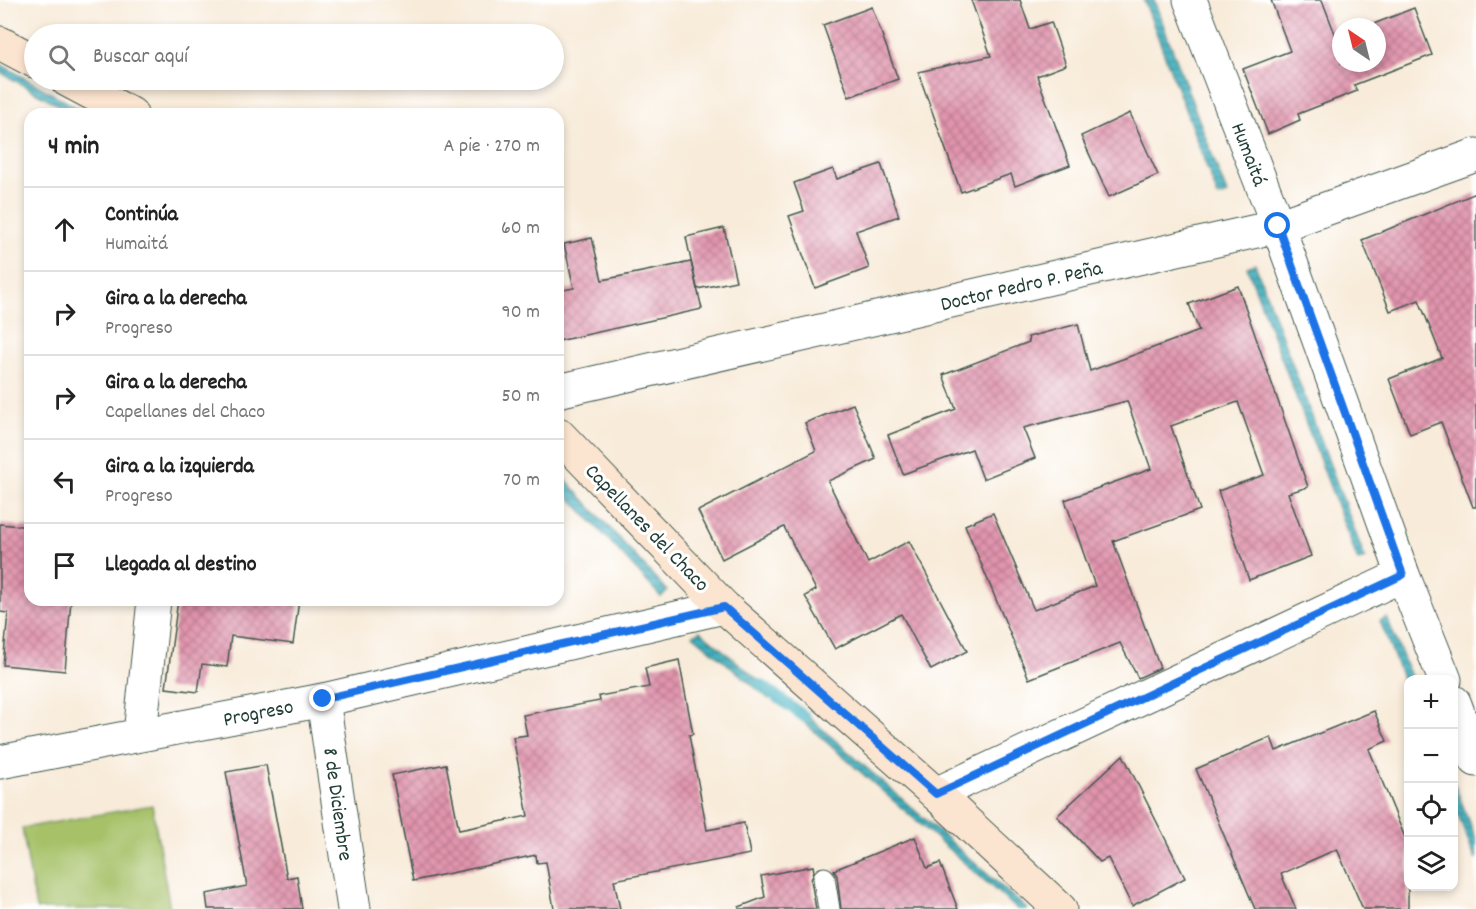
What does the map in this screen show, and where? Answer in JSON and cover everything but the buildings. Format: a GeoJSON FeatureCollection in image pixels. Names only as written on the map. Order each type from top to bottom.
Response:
{"type":"FeatureCollection","features":[{"type":"Feature","properties":{"kind":"street","name":"Humaitá"},"geometry":{"type":"LineString","coordinates":[[1190,0],[1278,226],[1403,575],[1442,675]]}},
{"type":"Feature","properties":{"kind":"street"},"geometry":{"type":"LineString","coordinates":[[0,43],[24,56]]}},
{"type":"Feature","properties":{"kind":"street"},"geometry":{"type":"LineString","coordinates":[[86,90],[119,108]]}},
{"type":"Feature","properties":{"kind":"street","name":"Doctor Pedro P. Peña"},"geometry":{"type":"LineString","coordinates":[[564,390],[1278,226],[1476,155]]}},
{"type":"Feature","properties":{"kind":"street","name":"Capellanes del Chaco"},"geometry":{"type":"LineString","coordinates":[[564,440],[724,607],[936,794],[1060,909]]}},
{"type":"Feature","properties":{"kind":"street"},"geometry":{"type":"LineString","coordinates":[[936,794],[1403,575]]}},
{"type":"Feature","properties":{"kind":"street"},"geometry":{"type":"LineString","coordinates":[[140,734],[153,606]]}},
{"type":"Feature","properties":{"kind":"street","name":"Progreso"},"geometry":{"type":"LineString","coordinates":[[0,762],[323,699],[724,607]]}},
{"type":"Feature","properties":{"kind":"street","name":"8 de Diciembre"},"geometry":{"type":"LineString","coordinates":[[323,699],[354,909]]}},
{"type":"Feature","properties":{"kind":"street"},"geometry":{"type":"LineString","coordinates":[[1458,713],[1476,760]]}},
{"type":"Feature","properties":{"kind":"lane"},"geometry":{"type":"LineString","coordinates":[[824,878],[829,909]]}},
{"type":"Feature","properties":{"kind":"green space"},"geometry":{"type":"Polygon","coordinates":[[[152,805],[170,909],[36,909],[22,828],[152,805]]]}},
{"type":"Feature","properties":{"kind":"water"},"geometry":{"type":"Polygon","coordinates":[[[1144,0],[1154,0],[1227,194],[1218,197],[1144,0]]]}},
{"type":"Feature","properties":{"kind":"water"},"geometry":{"type":"Polygon","coordinates":[[[0,64],[24,78],[24,86],[0,72],[0,64]]]}},
{"type":"Feature","properties":{"kind":"water"},"geometry":{"type":"Polygon","coordinates":[[[32,90],[46,90],[77,108],[63,108],[32,90]]]}},
{"type":"Feature","properties":{"kind":"water"},"geometry":{"type":"Polygon","coordinates":[[[1255,264],[1365,558],[1358,561],[1247,267],[1255,264]]]}},
{"type":"Feature","properties":{"kind":"water"},"geometry":{"type":"Polygon","coordinates":[[[564,478],[667,591],[661,597],[564,492],[564,478]]]}},
{"type":"Feature","properties":{"kind":"water"},"geometry":{"type":"Polygon","coordinates":[[[1387,618],[1410,675],[1404,675],[1404,683],[1380,621],[1387,618]]]}},
{"type":"Feature","properties":{"kind":"water"},"geometry":{"type":"Polygon","coordinates":[[[700,631],[774,693],[769,699],[693,635],[700,631]]]}},
{"type":"Feature","properties":{"kind":"water"},"geometry":{"type":"Polygon","coordinates":[[[794,704],[1027,909],[1017,909],[791,711],[794,704]]]}},
{"type":"Feature","properties":{"kind":"water"},"geometry":{"type":"Polygon","coordinates":[[[1458,793],[1476,839],[1476,860],[1458,815],[1458,793]]]}},
{"type":"Feature","properties":{"kind":"waterway"},"geometry":{"type":"LineString","coordinates":[[761,685],[805,717]]}},
{"type":"Feature","properties":{"kind":"route"},"geometry":{"type":"LineString","coordinates":[[323,699],[724,607],[936,794],[1403,575],[1278,226]]}}]}
